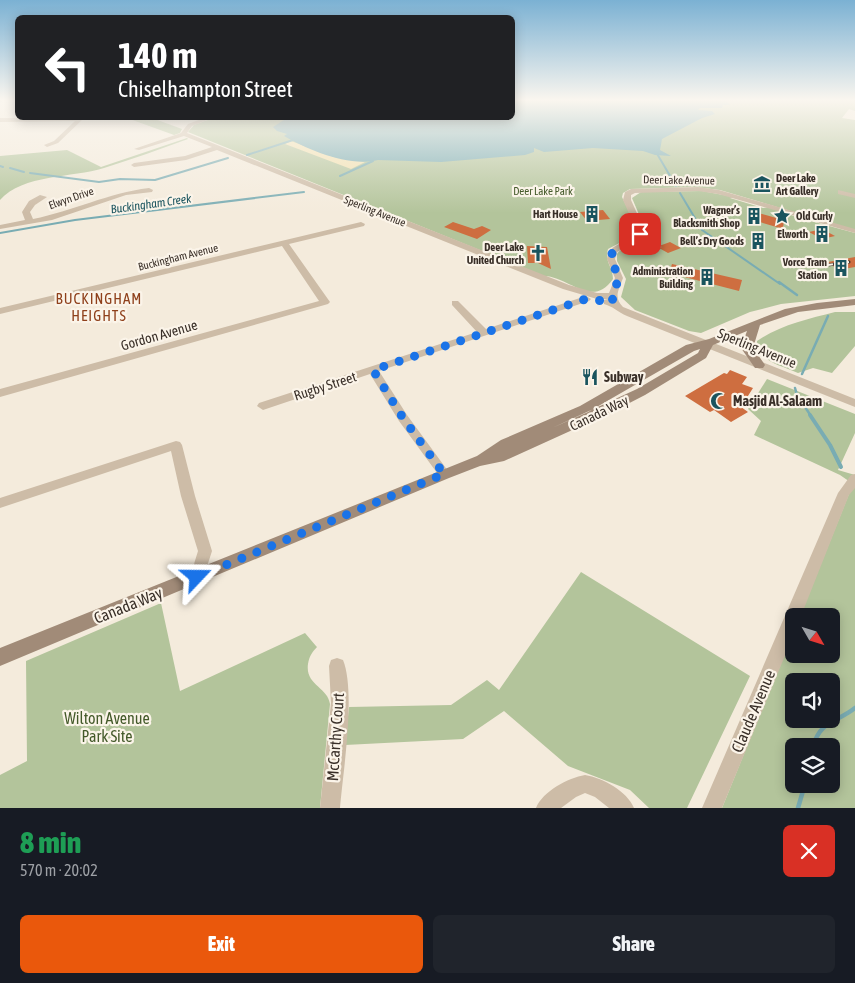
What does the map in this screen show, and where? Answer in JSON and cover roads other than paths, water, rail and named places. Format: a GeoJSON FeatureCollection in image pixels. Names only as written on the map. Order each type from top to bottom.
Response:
{"type":"FeatureCollection","features":[{"type":"Feature","properties":{"kind":"main road","name":"Canada Way"},"geometry":{"type":"LineString","coordinates":[[0,658],[478,461],[506,443],[591,404],[690,348],[708,345],[778,314],[811,306],[855,302]]}},
{"type":"Feature","properties":{"kind":"main road"},"geometry":{"type":"LineString","coordinates":[[755,324],[747,348],[758,365]]}},
{"type":"Feature","properties":{"kind":"street"},"geometry":{"type":"LineString","coordinates":[[47,145],[56,142],[60,138]]}},
{"type":"Feature","properties":{"kind":"street"},"geometry":{"type":"LineString","coordinates":[[137,149],[172,138]]}},
{"type":"Feature","properties":{"kind":"street","name":"Sperling Avenue"},"geometry":{"type":"LineString","coordinates":[[192,138],[566,287],[612,299],[626,312],[855,403]]}},
{"type":"Feature","properties":{"kind":"street"},"geometry":{"type":"LineString","coordinates":[[134,165],[186,158],[216,148]]}},
{"type":"Feature","properties":{"kind":"street","name":"Deer Lake Avenue"},"geometry":{"type":"LineString","coordinates":[[612,299],[619,278],[612,262],[612,253],[618,247],[638,237],[641,231],[627,200],[628,194],[634,191],[698,189],[719,192],[855,232]]}},
{"type":"Feature","properties":{"kind":"street","name":"Elwyn Drive"},"geometry":{"type":"LineString","coordinates":[[0,227],[30,222],[67,212],[125,193],[149,190]]}},
{"type":"Feature","properties":{"kind":"street"},"geometry":{"type":"LineString","coordinates":[[841,192],[855,196]]}},
{"type":"Feature","properties":{"kind":"street"},"geometry":{"type":"LineString","coordinates":[[30,222],[26,212],[32,203],[43,196]]}},
{"type":"Feature","properties":{"kind":"street","name":"Buckingham Avenue"},"geometry":{"type":"LineString","coordinates":[[0,311],[361,224]]}},
{"type":"Feature","properties":{"kind":"street","name":"Gordon Avenue"},"geometry":{"type":"LineString","coordinates":[[0,393],[325,302],[284,243]]}},
{"type":"Feature","properties":{"kind":"street","name":"Sperling Avenue"},"geometry":{"type":"LineString","coordinates":[[566,287],[586,299],[612,299]]}},
{"type":"Feature","properties":{"kind":"street","name":"Rugby Street"},"geometry":{"type":"LineString","coordinates":[[263,406],[586,299]]}},
{"type":"Feature","properties":{"kind":"street"},"geometry":{"type":"LineString","coordinates":[[455,303],[484,333]]}},
{"type":"Feature","properties":{"kind":"street"},"geometry":{"type":"LineString","coordinates":[[373,370],[403,418],[444,474]]}},
{"type":"Feature","properties":{"kind":"street"},"geometry":{"type":"LineString","coordinates":[[0,503],[176,445],[197,528],[205,551],[197,577]]}},
{"type":"Feature","properties":{"kind":"street","name":"Claude Avenue"},"geometry":{"type":"LineString","coordinates":[[712,808],[844,493],[855,479]]}},
{"type":"Feature","properties":{"kind":"street","name":"McCarthy Court"},"geometry":{"type":"LineString","coordinates":[[330,808],[340,703],[337,666]]}},
{"type":"Feature","properties":{"kind":"street"},"geometry":{"type":"LineString","coordinates":[[546,808],[572,786],[590,783],[598,786],[624,808]]}},
{"type":"Feature","properties":{"kind":"water"},"geometry":{"type":"Polygon","coordinates":[[[287,138],[664,138],[662,139],[660,150],[671,156],[655,155],[643,151],[593,148],[544,152],[534,148],[534,152],[525,155],[441,162],[378,160],[366,162],[341,159],[305,147],[287,138]]]}},
{"type":"Feature","properties":{"kind":"waterway"},"geometry":{"type":"LineString","coordinates":[[247,155],[293,140]]}},
{"type":"Feature","properties":{"kind":"waterway"},"geometry":{"type":"LineString","coordinates":[[656,152],[676,186]]}},
{"type":"Feature","properties":{"kind":"waterway"},"geometry":{"type":"LineString","coordinates":[[30,173],[99,182],[120,179],[155,180],[228,158]]}},
{"type":"Feature","properties":{"kind":"waterway","name":"Buckingham Creek"},"geometry":{"type":"LineString","coordinates":[[340,176],[373,161]]}},
{"type":"Feature","properties":{"kind":"waterway"},"geometry":{"type":"LineString","coordinates":[[10,168],[24,172]]}},
{"type":"Feature","properties":{"kind":"waterway","name":"Buckingham Creek"},"geometry":{"type":"LineString","coordinates":[[0,233],[75,220],[304,192]]}},
{"type":"Feature","properties":{"kind":"waterway"},"geometry":{"type":"LineString","coordinates":[[680,193],[702,230],[780,284]]}},
{"type":"Feature","properties":{"kind":"waterway"},"geometry":{"type":"LineString","coordinates":[[779,282],[797,295]]}},
{"type":"Feature","properties":{"kind":"waterway"},"geometry":{"type":"LineString","coordinates":[[802,374],[828,316]]}},
{"type":"Feature","properties":{"kind":"waterway"},"geometry":{"type":"LineString","coordinates":[[795,388],[797,395],[811,416]]}},
{"type":"Feature","properties":{"kind":"waterway"},"geometry":{"type":"LineString","coordinates":[[810,415],[830,445],[841,467]]}},
{"type":"Feature","properties":{"kind":"waterway"},"geometry":{"type":"LineString","coordinates":[[816,738],[820,731],[830,723],[855,708]]}},
{"type":"Feature","properties":{"kind":"waterway"},"geometry":{"type":"LineString","coordinates":[[798,808],[802,793]]}},
{"type":"Feature","properties":{"kind":"railway"},"geometry":{"type":"LineString","coordinates":[[828,265],[849,262]]}},
{"type":"Feature","properties":{"kind":"place","name":"Deer Lake Art Gallery"},"geometry":{"type":"Point","coordinates":[762,184]}},
{"type":"Feature","properties":{"kind":"place","name":"Hart House"},"geometry":{"type":"Point","coordinates":[592,214]}},
{"type":"Feature","properties":{"kind":"place","name":"Wagner’s Blacksmith Shop"},"geometry":{"type":"Point","coordinates":[754,216]}},
{"type":"Feature","properties":{"kind":"place","name":"Old Curly"},"geometry":{"type":"Point","coordinates":[782,216]}},
{"type":"Feature","properties":{"kind":"place","name":"Elworth"},"geometry":{"type":"Point","coordinates":[822,234]}},
{"type":"Feature","properties":{"kind":"place","name":"Bell’s Dry Goods"},"geometry":{"type":"Point","coordinates":[758,241]}},
{"type":"Feature","properties":{"kind":"place","name":"Deer Lake United Church"},"geometry":{"type":"Point","coordinates":[538,253]}},
{"type":"Feature","properties":{"kind":"place","name":"Vorce Tram Station"},"geometry":{"type":"Point","coordinates":[841,268]}},
{"type":"Feature","properties":{"kind":"place","name":"Administration Building"},"geometry":{"type":"Point","coordinates":[707,277]}},
{"type":"Feature","properties":{"kind":"place","name":"Subway"},"geometry":{"type":"Point","coordinates":[590,377]}},
{"type":"Feature","properties":{"kind":"place","name":"Masjid Al-Salaam"},"geometry":{"type":"Point","coordinates":[719,401]}},
{"type":"Feature","properties":{"kind":"district","name":"BUCKINGHAM HEIGHTS"},"geometry":{"type":"Point","coordinates":[99,306]}},
{"type":"Feature","properties":{"kind":"park label","name":"Deer Lake Park"},"geometry":{"type":"Point","coordinates":[543,191]}},
{"type":"Feature","properties":{"kind":"park label","name":"Wilton Avenue Park Site"},"geometry":{"type":"Point","coordinates":[107,727]}}]}
